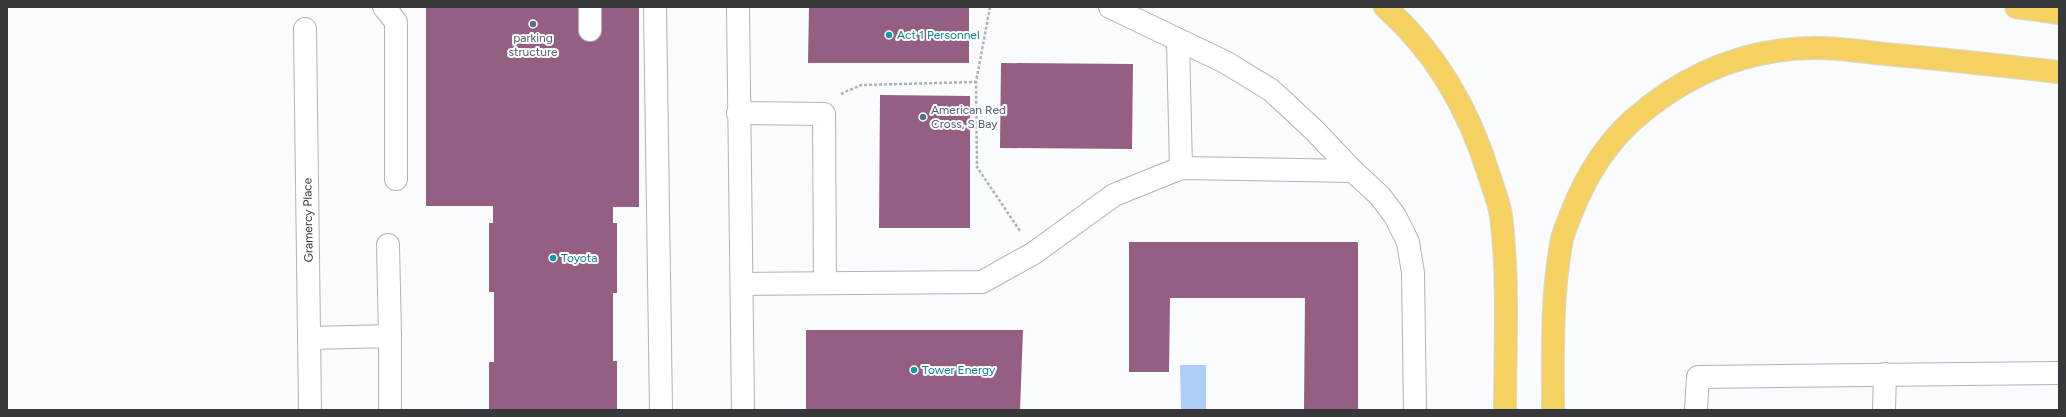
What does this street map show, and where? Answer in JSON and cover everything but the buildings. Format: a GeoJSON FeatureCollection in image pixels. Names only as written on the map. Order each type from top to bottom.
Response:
{"type":"FeatureCollection","features":[{"type":"Feature","properties":{"kind":"highway"},"geometry":{"type":"LineString","coordinates":[[1385,7],[1402,22],[1442,71],[1466,114],[1491,180],[1500,214],[1506,278],[1505,410]]}},
{"type":"Feature","properties":{"kind":"highway"},"geometry":{"type":"LineString","coordinates":[[2016,7],[2059,13]]}},
{"type":"Feature","properties":{"kind":"highway"},"geometry":{"type":"LineString","coordinates":[[1553,410],[1554,297],[1563,237],[1579,192],[1601,154],[1626,126],[1650,105],[1674,88],[1702,73],[1733,61],[1762,53],[1814,48],[2059,72]]}},
{"type":"Feature","properties":{"kind":"street"},"geometry":{"type":"LineString","coordinates":[[384,7],[396,22],[396,179]]}},
{"type":"Feature","properties":{"kind":"street"},"geometry":{"type":"LineString","coordinates":[[590,7],[590,30]]}},
{"type":"Feature","properties":{"kind":"street"},"geometry":{"type":"LineString","coordinates":[[655,7],[661,410]]}},
{"type":"Feature","properties":{"kind":"street"},"geometry":{"type":"LineString","coordinates":[[738,7],[738,113],[743,410]]}},
{"type":"Feature","properties":{"kind":"street"},"geometry":{"type":"LineString","coordinates":[[1110,7],[1178,41],[1225,62],[1271,90],[1314,130],[1353,171],[1380,196],[1396,216],[1408,242],[1413,273],[1415,410]]}},
{"type":"Feature","properties":{"kind":"street","name":"Gramercy Place"},"geometry":{"type":"LineString","coordinates":[[305,29],[310,410]]}},
{"type":"Feature","properties":{"kind":"street"},"geometry":{"type":"LineString","coordinates":[[1178,41],[1181,168]]}},
{"type":"Feature","properties":{"kind":"street"},"geometry":{"type":"LineString","coordinates":[[738,113],[824,114],[825,283]]}},
{"type":"Feature","properties":{"kind":"street"},"geometry":{"type":"LineString","coordinates":[[742,284],[982,282],[1034,253],[1114,195],[1181,168],[1353,171]]}},
{"type":"Feature","properties":{"kind":"street"},"geometry":{"type":"LineString","coordinates":[[388,245],[390,410]]}},
{"type":"Feature","properties":{"kind":"street"},"geometry":{"type":"LineString","coordinates":[[310,338],[390,336]]}},
{"type":"Feature","properties":{"kind":"street"},"geometry":{"type":"LineString","coordinates":[[1696,410],[1698,377],[2059,373]]}},
{"type":"Feature","properties":{"kind":"street"},"geometry":{"type":"LineString","coordinates":[[1884,410],[1885,374]]}},
{"type":"Feature","properties":{"kind":"path"},"geometry":{"type":"LineString","coordinates":[[990,7],[976,82],[977,167],[1034,253]]}},
{"type":"Feature","properties":{"kind":"path"},"geometry":{"type":"LineString","coordinates":[[824,114],[839,94],[861,85],[976,82]]}},
{"type":"Feature","properties":{"kind":"water"},"geometry":{"type":"Polygon","coordinates":[[[1180,365],[1206,365],[1206,410],[1181,410],[1180,365]]]}},
{"type":"Feature","properties":{"kind":"place","name":"parking structure"},"geometry":{"type":"Point","coordinates":[533,24]}},
{"type":"Feature","properties":{"kind":"place","name":"Act 1 Personnel"},"geometry":{"type":"Point","coordinates":[889,35]}},
{"type":"Feature","properties":{"kind":"place","name":"American Red Cross, S Bay"},"geometry":{"type":"Point","coordinates":[923,117]}},
{"type":"Feature","properties":{"kind":"place","name":"Toyota"},"geometry":{"type":"Point","coordinates":[553,258]}},
{"type":"Feature","properties":{"kind":"place","name":"Tower Energy"},"geometry":{"type":"Point","coordinates":[914,370]}}]}
